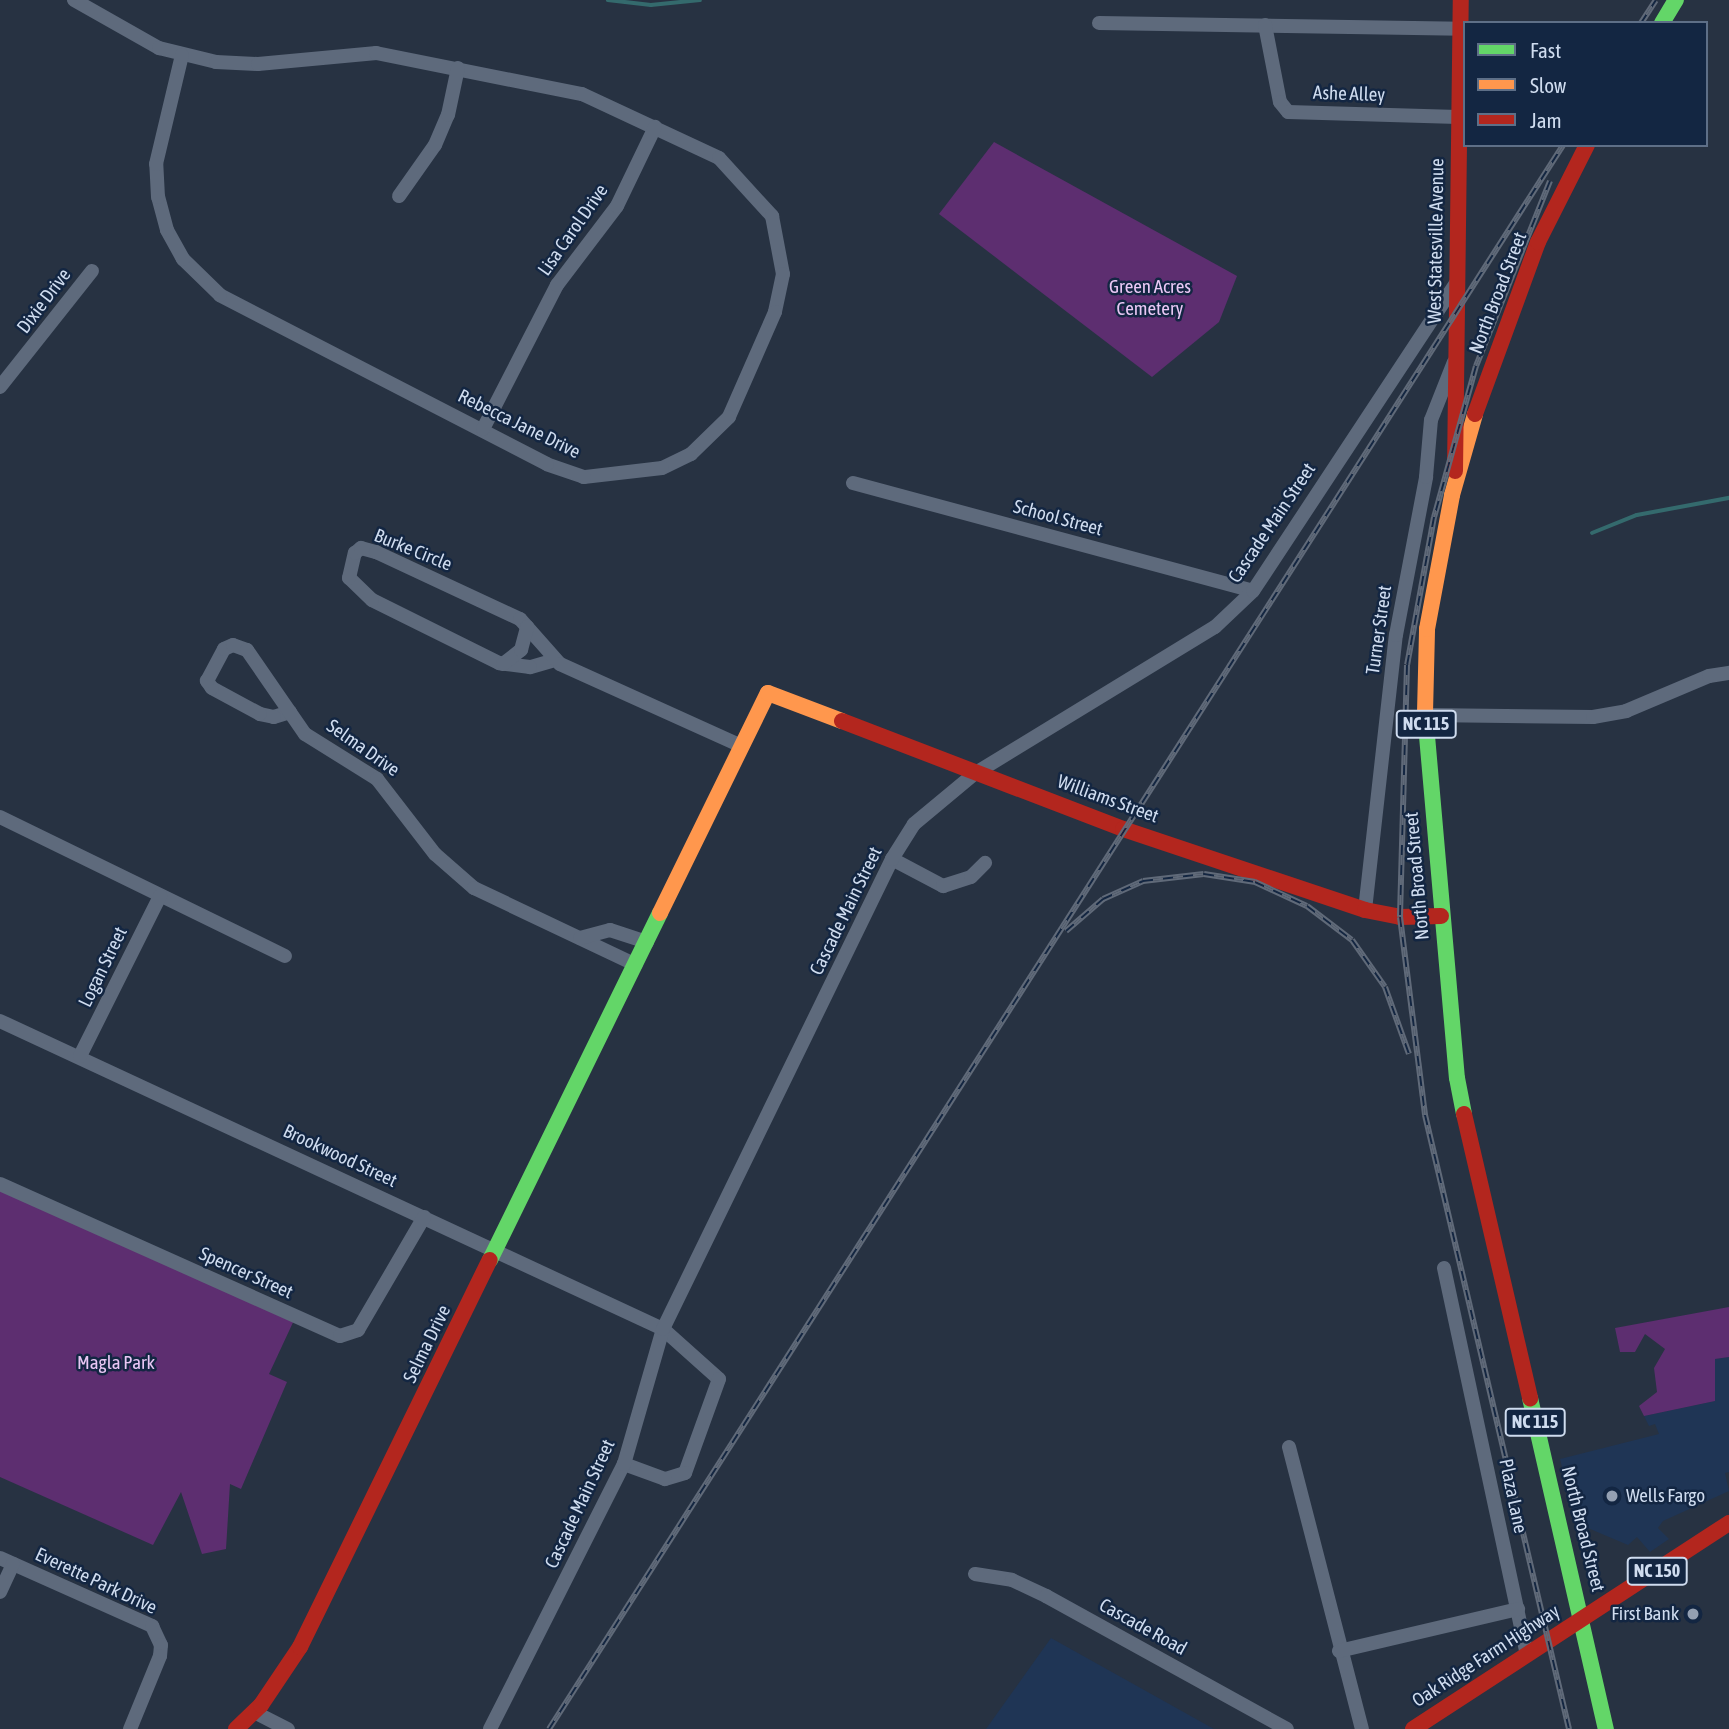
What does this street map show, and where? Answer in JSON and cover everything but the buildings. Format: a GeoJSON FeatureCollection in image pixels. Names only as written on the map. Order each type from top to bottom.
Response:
{"type":"FeatureCollection","features":[{"type":"Feature","properties":{"kind":"street","name":"Rebecca Jane Drive"},"geometry":{"type":"LineString","coordinates":[[74,0],[159,48],[182,55],[258,64],[376,53],[582,94],[655,127],[729,167],[772,216],[781,245],[783,274],[775,312],[729,417],[691,454],[663,468],[625,475],[584,477],[547,464],[220,295],[183,259],[167,229],[158,197],[156,164],[182,55]]}},
{"type":"Feature","properties":{"kind":"street","name":"West Statesville Avenue"},"geometry":{"type":"LineString","coordinates":[[1455,483],[1454,360],[1458,281],[1461,0]]}},
{"type":"Feature","properties":{"kind":"street"},"geometry":{"type":"LineString","coordinates":[[1663,21],[1676,0]]}},
{"type":"Feature","properties":{"kind":"street"},"geometry":{"type":"LineString","coordinates":[[1100,23],[1461,29]]}},
{"type":"Feature","properties":{"kind":"street","name":"Ashe Alley"},"geometry":{"type":"LineString","coordinates":[[1265,25],[1280,102],[1288,112],[1458,117]]}},
{"type":"Feature","properties":{"kind":"street"},"geometry":{"type":"LineString","coordinates":[[399,196],[435,145],[448,115],[458,68]]}},
{"type":"Feature","properties":{"kind":"street","name":"Lisa Carol Drive"},"geometry":{"type":"LineString","coordinates":[[483,429],[557,285],[617,205],[655,127]]}},
{"type":"Feature","properties":{"kind":"street","name":"North Broad Street"},"geometry":{"type":"LineString","coordinates":[[1583,1617],[1477,1177],[1457,1078],[1425,715],[1427,629],[1455,483],[1474,418],[1538,242],[1586,147]]}},
{"type":"Feature","properties":{"kind":"street","name":"Dixie Drive"},"geometry":{"type":"LineString","coordinates":[[0,387],[92,271]]}},
{"type":"Feature","properties":{"kind":"street","name":"Cascade Main Street"},"geometry":{"type":"LineString","coordinates":[[489,1729],[625,1464],[663,1329],[892,859],[937,801],[974,774],[1172,656],[1215,627],[1253,591],[1458,281]]}},
{"type":"Feature","properties":{"kind":"street","name":"Turner Street"},"geometry":{"type":"LineString","coordinates":[[1365,910],[1396,635],[1426,477],[1431,420],[1454,360]]}},
{"type":"Feature","properties":{"kind":"street","name":"School Street"},"geometry":{"type":"LineString","coordinates":[[853,483],[1253,591]]}},
{"type":"Feature","properties":{"kind":"street","name":"Burke Circle"},"geometry":{"type":"LineString","coordinates":[[555,660],[530,667],[503,664],[357,591],[348,573],[355,553],[361,548],[376,552],[520,619],[555,660],[742,746]]}},
{"type":"Feature","properties":{"kind":"street"},"geometry":{"type":"LineString","coordinates":[[503,664],[521,650],[527,627]]}},
{"type":"Feature","properties":{"kind":"street","name":"Selma Drive"},"geometry":{"type":"LineString","coordinates":[[290,712],[274,718],[260,715],[212,688],[207,681],[224,649],[233,645],[247,650],[306,734],[393,794],[454,872],[493,899],[636,964]]}},
{"type":"Feature","properties":{"kind":"street"},"geometry":{"type":"LineString","coordinates":[[1425,715],[1592,717],[1626,711],[1709,676],[1729,673]]}},
{"type":"Feature","properties":{"kind":"street","name":"Williams Street"},"geometry":{"type":"LineString","coordinates":[[768,693],[974,774],[1365,910],[1400,917],[1441,916]]}},
{"type":"Feature","properties":{"kind":"street","name":"Selma Drive"},"geometry":{"type":"LineString","coordinates":[[236,1729],[254,1712],[300,1647],[768,693]]}},
{"type":"Feature","properties":{"kind":"street"},"geometry":{"type":"LineString","coordinates":[[0,817],[285,956]]}},
{"type":"Feature","properties":{"kind":"street"},"geometry":{"type":"LineString","coordinates":[[892,859],[943,886],[971,877],[985,863]]}},
{"type":"Feature","properties":{"kind":"street","name":"Logan Street"},"geometry":{"type":"LineString","coordinates":[[80,1056],[160,896]]}},
{"type":"Feature","properties":{"kind":"street"},"geometry":{"type":"LineString","coordinates":[[580,938],[610,930],[647,942]]}},
{"type":"Feature","properties":{"kind":"street","name":"Brookwood Street"},"geometry":{"type":"LineString","coordinates":[[0,1021],[663,1329],[719,1379],[685,1473],[665,1479],[625,1464]]}},
{"type":"Feature","properties":{"kind":"street","name":"Spencer Street"},"geometry":{"type":"LineString","coordinates":[[0,1184],[340,1336],[358,1330],[424,1217]]}},
{"type":"Feature","properties":{"kind":"street","name":"Plaza Lane"},"geometry":{"type":"LineString","coordinates":[[1444,1268],[1527,1654]]}},
{"type":"Feature","properties":{"kind":"street"},"geometry":{"type":"LineString","coordinates":[[1289,1447],[1339,1651],[1362,1729]]}},
{"type":"Feature","properties":{"kind":"street","name":"NC 150"},"geometry":{"type":"LineString","coordinates":[[1583,1617],[1729,1523]]}},
{"type":"Feature","properties":{"kind":"street"},"geometry":{"type":"LineString","coordinates":[[0,1592],[6,1561]]}},
{"type":"Feature","properties":{"kind":"street","name":"Everette Park Drive"},"geometry":{"type":"LineString","coordinates":[[6,1561],[152,1626],[161,1645],[160,1656],[130,1729]]}},
{"type":"Feature","properties":{"kind":"street","name":"Cascade Road"},"geometry":{"type":"LineString","coordinates":[[975,1574],[1012,1580],[1046,1596],[1287,1729]]}},
{"type":"Feature","properties":{"kind":"street"},"geometry":{"type":"LineString","coordinates":[[1339,1651],[1518,1609]]}},
{"type":"Feature","properties":{"kind":"street","name":"Oak Ridge Farm Highway"},"geometry":{"type":"LineString","coordinates":[[1413,1729],[1583,1617]]}},
{"type":"Feature","properties":{"kind":"street","name":"NC 115"},"geometry":{"type":"LineString","coordinates":[[1583,1617],[1606,1729]]}},
{"type":"Feature","properties":{"kind":"street"},"geometry":{"type":"LineString","coordinates":[[254,1712],[288,1729]]}},
{"type":"Feature","properties":{"kind":"shaded area"},"geometry":{"type":"Polygon","coordinates":[[[1729,1357],[1729,1472],[1725,1473],[1729,1491],[1663,1521],[1658,1528],[1669,1539],[1650,1552],[1637,1537],[1628,1545],[1576,1523],[1560,1459],[1659,1434],[1655,1424],[1649,1426],[1644,1416],[1715,1401],[1715,1359],[1729,1357]]]}},
{"type":"Feature","properties":{"kind":"shaded area"},"geometry":{"type":"Polygon","coordinates":[[[1051,1638],[1214,1729],[986,1729],[1051,1638]]]}},
{"type":"Feature","properties":{"kind":"green space","name":"Green Acres Cemetery"},"geometry":{"type":"Polygon","coordinates":[[[994,142],[1237,276],[1219,322],[1152,377],[939,214],[994,142]]]}},
{"type":"Feature","properties":{"kind":"green space","name":"Magla Park"},"geometry":{"type":"Polygon","coordinates":[[[0,1184],[296,1316],[269,1374],[287,1382],[241,1489],[230,1484],[226,1549],[202,1554],[181,1492],[153,1545],[0,1477],[0,1184]]]}},
{"type":"Feature","properties":{"kind":"green space"},"geometry":{"type":"Polygon","coordinates":[[[1729,1307],[1729,1357],[1715,1359],[1715,1401],[1644,1416],[1639,1406],[1657,1392],[1654,1368],[1665,1349],[1645,1334],[1635,1352],[1620,1352],[1615,1328],[1729,1307]]]}},
{"type":"Feature","properties":{"kind":"waterway"},"geometry":{"type":"LineString","coordinates":[[608,0],[651,5],[700,0]]}},
{"type":"Feature","properties":{"kind":"waterway"},"geometry":{"type":"LineString","coordinates":[[1592,533],[1637,515],[1729,498]]}},
{"type":"Feature","properties":{"kind":"railway"},"geometry":{"type":"LineString","coordinates":[[1642,21],[1656,0]]}},
{"type":"Feature","properties":{"kind":"railway"},"geometry":{"type":"LineString","coordinates":[[549,1729],[1562,147]]}},
{"type":"Feature","properties":{"kind":"railway"},"geometry":{"type":"LineString","coordinates":[[1550,181],[1476,366],[1434,517],[1407,665],[1400,917],[1425,1115],[1569,1729]]}},
{"type":"Feature","properties":{"kind":"railway"},"geometry":{"type":"LineString","coordinates":[[1066,931],[1103,899],[1143,881],[1204,874],[1255,882],[1307,906],[1352,940],[1385,987],[1409,1054]]}},
{"type":"Feature","properties":{"kind":"traffic: fast"},"geometry":{"type":"LineString","coordinates":[[1663,21],[1676,0]]}},
{"type":"Feature","properties":{"kind":"traffic: fast"},"geometry":{"type":"LineString","coordinates":[[1425,713],[1457,1078],[1464,1114]]}},
{"type":"Feature","properties":{"kind":"traffic: fast"},"geometry":{"type":"LineString","coordinates":[[490,1260],[660,913]]}},
{"type":"Feature","properties":{"kind":"traffic: fast"},"geometry":{"type":"LineString","coordinates":[[1530,1398],[1606,1729]]}},
{"type":"Feature","properties":{"kind":"traffic: slow"},"geometry":{"type":"LineString","coordinates":[[1425,713],[1427,629],[1452,495],[1475,414]]}},
{"type":"Feature","properties":{"kind":"traffic: slow"},"geometry":{"type":"LineString","coordinates":[[660,913],[768,693],[842,721]]}},
{"type":"Feature","properties":{"kind":"traffic: jam"},"geometry":{"type":"LineString","coordinates":[[1455,471],[1461,0]]}},
{"type":"Feature","properties":{"kind":"traffic: jam"},"geometry":{"type":"LineString","coordinates":[[1475,414],[1538,242],[1586,147]]}},
{"type":"Feature","properties":{"kind":"traffic: jam"},"geometry":{"type":"LineString","coordinates":[[842,721],[1123,829],[1365,910],[1400,917],[1441,916]]}},
{"type":"Feature","properties":{"kind":"traffic: jam"},"geometry":{"type":"LineString","coordinates":[[1464,1114],[1530,1398]]}},
{"type":"Feature","properties":{"kind":"traffic: jam"},"geometry":{"type":"LineString","coordinates":[[236,1729],[261,1705],[300,1647],[490,1260]]}},
{"type":"Feature","properties":{"kind":"traffic: jam"},"geometry":{"type":"LineString","coordinates":[[1413,1729],[1729,1523]]}},
{"type":"Feature","properties":{"kind":"place","name":"Wells Fargo"},"geometry":{"type":"Point","coordinates":[1612,1496]}},
{"type":"Feature","properties":{"kind":"place","name":"First Bank"},"geometry":{"type":"Point","coordinates":[1693,1614]}}]}
